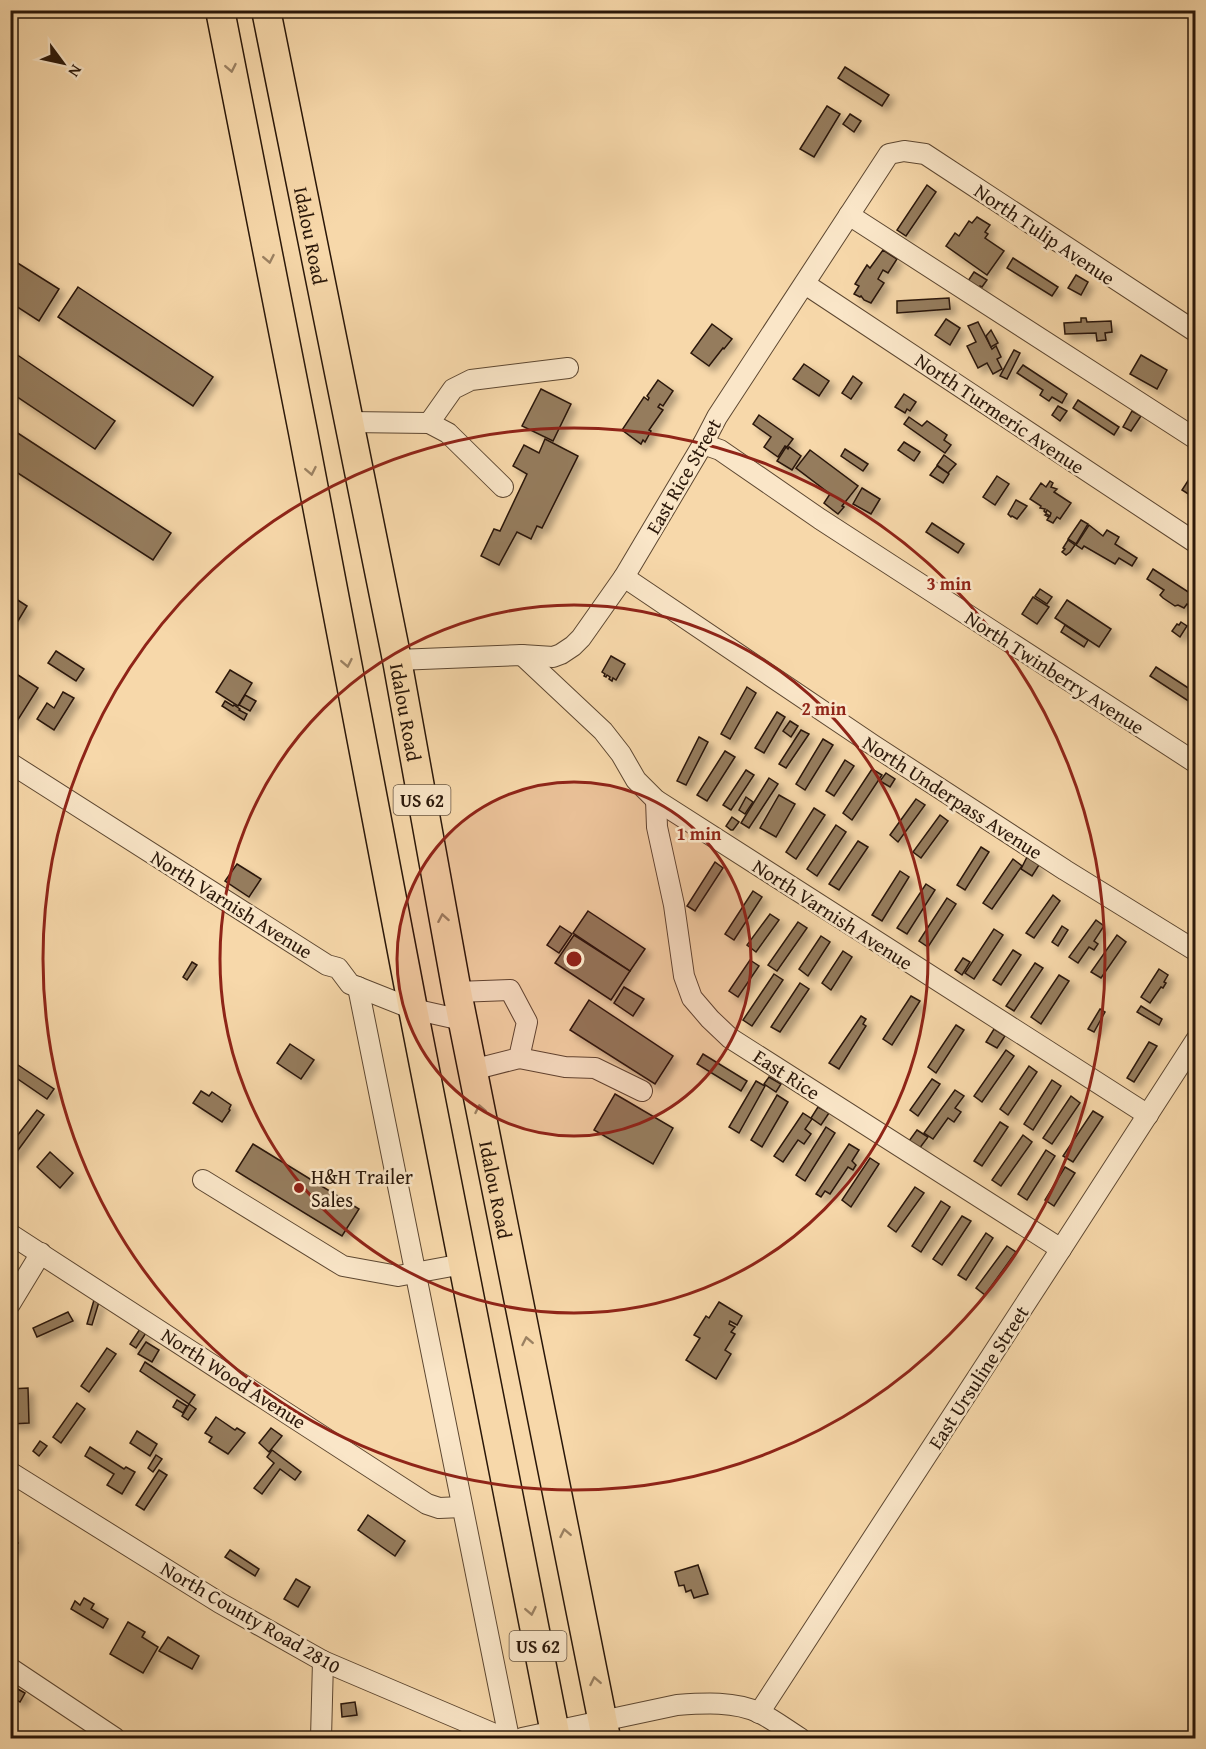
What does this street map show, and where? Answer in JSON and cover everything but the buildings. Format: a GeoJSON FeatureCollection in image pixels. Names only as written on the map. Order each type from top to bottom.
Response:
{"type":"FeatureCollection","features":[{"type":"Feature","properties":{"kind":"highway","name":"US 62"},"geometry":{"type":"LineString","coordinates":[[220,10],[556,1736]]}},
{"type":"Feature","properties":{"kind":"highway","name":"Idalou Road"},"geometry":{"type":"LineString","coordinates":[[266,10],[397,660],[462,1020],[605,1730]]}},
{"type":"Feature","properties":{"kind":"highway"},"geometry":{"type":"LineString","coordinates":[[303,432],[349,422]]}},
{"type":"Feature","properties":{"kind":"street","name":"North Tulip Avenue"},"geometry":{"type":"LineString","coordinates":[[889,154],[904,151],[925,154],[1196,332]]}},
{"type":"Feature","properties":{"kind":"street","name":"East Rice Street"},"geometry":{"type":"LineString","coordinates":[[397,660],[522,655],[553,657],[573,646],[581,638],[624,577],[717,417],[889,154]]}},
{"type":"Feature","properties":{"kind":"street"},"geometry":{"type":"LineString","coordinates":[[849,215],[1196,439]]}},
{"type":"Feature","properties":{"kind":"street","name":"North Turmeric Avenue"},"geometry":{"type":"LineString","coordinates":[[805,284],[1196,543]]}},
{"type":"Feature","properties":{"kind":"street"},"geometry":{"type":"LineString","coordinates":[[429,423],[453,389],[471,380],[568,368]]}},
{"type":"Feature","properties":{"kind":"street"},"geometry":{"type":"LineString","coordinates":[[349,422],[429,423],[448,434],[503,487]]}},
{"type":"Feature","properties":{"kind":"street","name":"North Twinberry Avenue"},"geometry":{"type":"LineString","coordinates":[[703,444],[720,450],[820,519],[1196,763]]}},
{"type":"Feature","properties":{"kind":"street","name":"North Underpass Avenue"},"geometry":{"type":"LineString","coordinates":[[624,577],[883,752],[1065,870],[1196,951]]}},
{"type":"Feature","properties":{"kind":"street","name":"North Varnish Avenue"},"geometry":{"type":"LineString","coordinates":[[522,655],[603,731],[621,754],[636,780],[656,800],[1148,1115]]}},
{"type":"Feature","properties":{"kind":"street","name":"North Varnish Avenue"},"geometry":{"type":"LineString","coordinates":[[10,763],[317,958],[338,968],[350,984],[413,1008],[462,1020]]}},
{"type":"Feature","properties":{"kind":"street","name":"East Rice"},"geometry":{"type":"LineString","coordinates":[[656,800],[657,827],[674,905],[684,976],[692,998],[710,1019],[730,1038],[1061,1250]]}},
{"type":"Feature","properties":{"kind":"street"},"geometry":{"type":"LineString","coordinates":[[358,987],[508,1738]]}},
{"type":"Feature","properties":{"kind":"street"},"geometry":{"type":"LineString","coordinates":[[457,992],[510,990],[527,1022],[519,1058]]}},
{"type":"Feature","properties":{"kind":"street","name":"East Ursuline Street"},"geometry":{"type":"LineString","coordinates":[[759,1713],[1196,1040]]}},
{"type":"Feature","properties":{"kind":"street"},"geometry":{"type":"LineString","coordinates":[[472,1070],[519,1058],[565,1067],[595,1068],[642,1091]]}},
{"type":"Feature","properties":{"kind":"street"},"geometry":{"type":"LineString","coordinates":[[202,1180],[343,1266],[398,1276],[463,1264]]}},
{"type":"Feature","properties":{"kind":"street","name":"North Wood Avenue"},"geometry":{"type":"LineString","coordinates":[[10,1234],[427,1504],[439,1508],[462,1507]]}},
{"type":"Feature","properties":{"kind":"street"},"geometry":{"type":"LineString","coordinates":[[10,1304],[41,1253]]}},
{"type":"Feature","properties":{"kind":"street","name":"North County Road 2810"},"geometry":{"type":"LineString","coordinates":[[10,1472],[220,1603],[323,1661],[504,1738]]}},
{"type":"Feature","properties":{"kind":"street"},"geometry":{"type":"LineString","coordinates":[[321,1738],[323,1661]]}},
{"type":"Feature","properties":{"kind":"street"},"geometry":{"type":"LineString","coordinates":[[10,1668],[115,1738]]}},
{"type":"Feature","properties":{"kind":"street"},"geometry":{"type":"LineString","coordinates":[[522,1738],[605,1730],[677,1706],[699,1703],[739,1706],[759,1713],[800,1738]]}},
{"type":"Feature","properties":{"kind":"place","name":"H&H Trailer Sales"},"geometry":{"type":"Point","coordinates":[299,1188]}}]}
